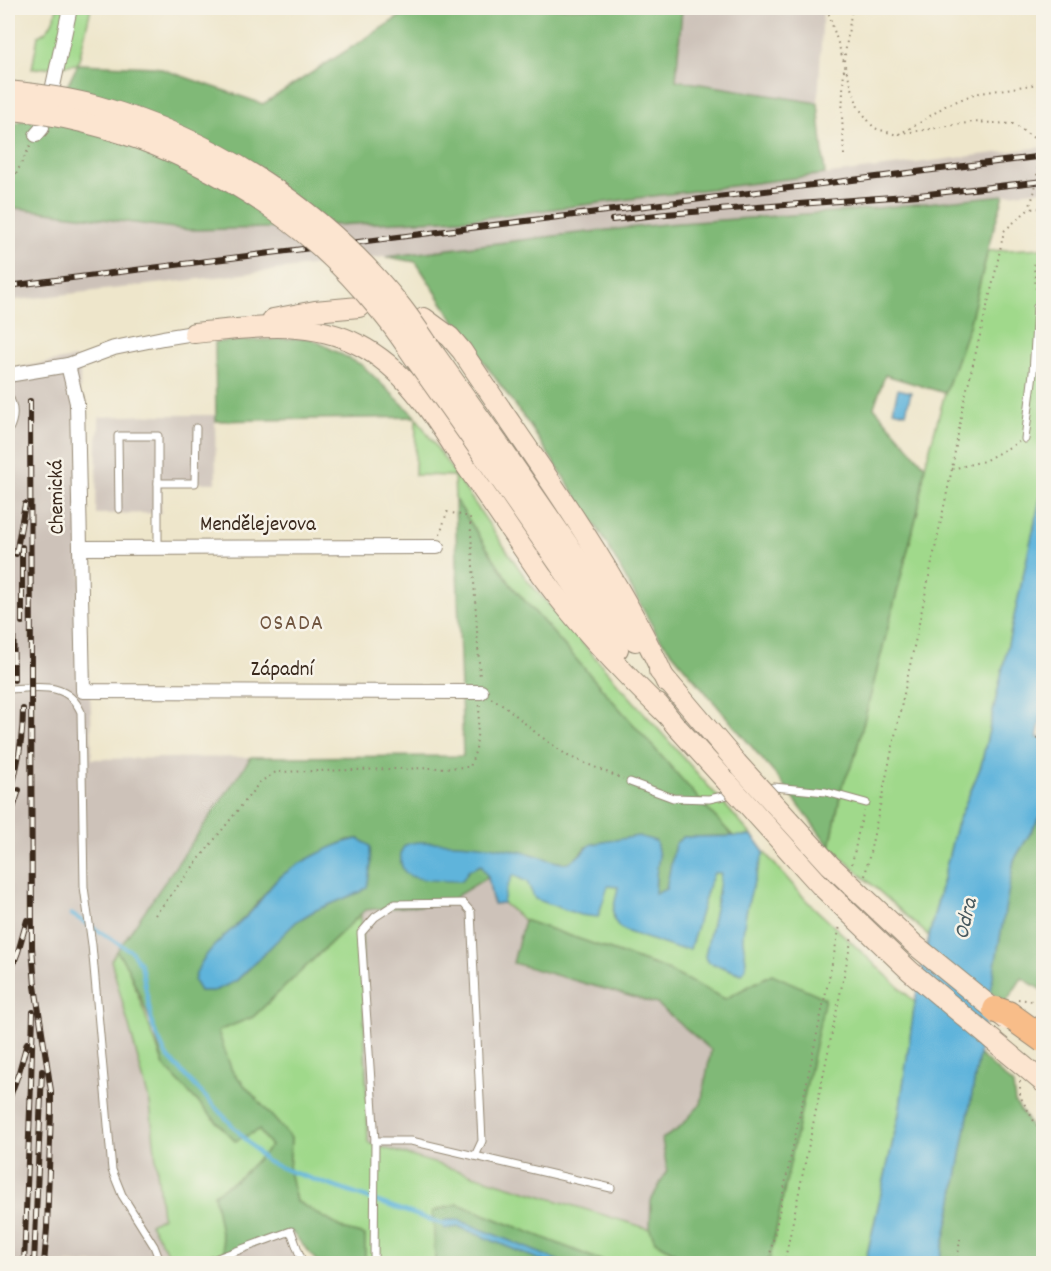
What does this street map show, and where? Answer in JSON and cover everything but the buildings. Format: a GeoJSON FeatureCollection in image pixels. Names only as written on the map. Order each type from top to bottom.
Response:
{"type":"FeatureCollection","features":[{"type":"Feature","properties":{"kind":"highway"},"geometry":{"type":"LineString","coordinates":[[1007,1004],[1008,1014],[1044,1040]]}},
{"type":"Feature","properties":{"kind":"main road"},"geometry":{"type":"LineString","coordinates":[[8,91],[96,106],[182,136],[218,153],[258,177],[300,206],[337,238],[401,305],[601,626],[666,714]]}},
{"type":"Feature","properties":{"kind":"main road"},"geometry":{"type":"LineString","coordinates":[[8,110],[87,123],[173,153],[245,192],[283,217],[320,247],[383,314],[492,451],[666,682],[737,763],[838,873],[915,945],[1007,1004],[1044,1050]]}},
{"type":"Feature","properties":{"kind":"main road"},"geometry":{"type":"LineString","coordinates":[[194,333],[315,312],[359,307]]}},
{"type":"Feature","properties":{"kind":"main road"},"geometry":{"type":"LineString","coordinates":[[424,318],[450,337],[462,351],[538,462],[599,557],[650,644],[666,682]]}},
{"type":"Feature","properties":{"kind":"main road"},"geometry":{"type":"LineString","coordinates":[[194,333],[269,327],[308,328],[330,333],[358,344],[403,376],[430,410],[565,607],[630,679],[666,714],[820,885],[902,963],[1044,1083]]}},
{"type":"Feature","properties":{"kind":"street"},"geometry":{"type":"LineString","coordinates":[[53,86],[70,8]]}},
{"type":"Feature","properties":{"kind":"street"},"geometry":{"type":"LineString","coordinates":[[8,375],[68,365],[114,348],[194,333]]}},
{"type":"Feature","properties":{"kind":"street","name":"Chemická"},"geometry":{"type":"LineString","coordinates":[[68,365],[77,403],[83,691]]}},
{"type":"Feature","properties":{"kind":"street","name":"Mendělejevova"},"geometry":{"type":"LineString","coordinates":[[80,548],[437,547]]}},
{"type":"Feature","properties":{"kind":"street","name":"Západní"},"geometry":{"type":"LineString","coordinates":[[83,691],[481,693]]}},
{"type":"Feature","properties":{"kind":"lane"},"geometry":{"type":"LineString","coordinates":[[1025,439],[1033,373],[1037,307],[1044,294]]}},
{"type":"Feature","properties":{"kind":"lane"},"geometry":{"type":"LineString","coordinates":[[8,395],[14,414],[8,431]]}},
{"type":"Feature","properties":{"kind":"lane"},"geometry":{"type":"LineString","coordinates":[[158,483],[195,483],[196,428]]}},
{"type":"Feature","properties":{"kind":"lane"},"geometry":{"type":"LineString","coordinates":[[119,509],[118,436],[158,436],[158,548]]}},
{"type":"Feature","properties":{"kind":"lane"},"geometry":{"type":"LineString","coordinates":[[8,689],[55,688],[69,694],[77,702],[81,712],[84,887],[92,945],[112,1170],[122,1195],[154,1246],[161,1263]]}},
{"type":"Feature","properties":{"kind":"lane"},"geometry":{"type":"LineString","coordinates":[[630,782],[673,798],[709,799],[774,787],[826,792],[866,803]]}},
{"type":"Feature","properties":{"kind":"lane"},"geometry":{"type":"LineString","coordinates":[[374,1263],[375,1141],[362,933],[375,917],[395,904],[463,903],[471,912],[482,1141],[475,1156]]}},
{"type":"Feature","properties":{"kind":"lane"},"geometry":{"type":"LineString","coordinates":[[375,1141],[411,1141],[611,1188]]}},
{"type":"Feature","properties":{"kind":"lane"},"geometry":{"type":"LineString","coordinates":[[201,1263],[291,1231],[303,1263]]}},
{"type":"Feature","properties":{"kind":"path"},"geometry":{"type":"LineString","coordinates":[[827,8],[858,107],[874,128],[897,135],[973,122],[1013,124],[1041,143],[1035,190],[1029,209],[1004,231],[963,405],[952,469],[865,876]]}},
{"type":"Feature","properties":{"kind":"path"},"geometry":{"type":"LineString","coordinates":[[844,155],[842,116],[844,63],[852,8]]}},
{"type":"Feature","properties":{"kind":"path"},"geometry":{"type":"LineString","coordinates":[[897,135],[945,106],[974,94],[1044,83]]}},
{"type":"Feature","properties":{"kind":"path"},"geometry":{"type":"LineString","coordinates":[[8,190],[39,131]]}},
{"type":"Feature","properties":{"kind":"path"},"geometry":{"type":"LineString","coordinates":[[1029,209],[1044,208]]}},
{"type":"Feature","properties":{"kind":"path"},"geometry":{"type":"LineString","coordinates":[[1037,307],[1034,266],[1044,231]]}},
{"type":"Feature","properties":{"kind":"path"},"geometry":{"type":"LineString","coordinates":[[952,469],[984,460],[1025,439]]}},
{"type":"Feature","properties":{"kind":"path"},"geometry":{"type":"LineString","coordinates":[[155,915],[260,782],[276,772],[470,767],[477,749],[481,693],[470,517],[447,512],[437,547]]}},
{"type":"Feature","properties":{"kind":"path"},"geometry":{"type":"LineString","coordinates":[[481,693],[505,706],[536,733],[568,756],[630,782]]}},
{"type":"Feature","properties":{"kind":"path"},"geometry":{"type":"LineString","coordinates":[[1037,739],[1044,730]]}},
{"type":"Feature","properties":{"kind":"path"},"geometry":{"type":"LineString","coordinates":[[852,863],[866,803]]}},
{"type":"Feature","properties":{"kind":"path"},"geometry":{"type":"LineString","coordinates":[[768,1263],[842,919]]}},
{"type":"Feature","properties":{"kind":"path"},"geometry":{"type":"LineString","coordinates":[[784,1263],[853,935]]}},
{"type":"Feature","properties":{"kind":"path"},"geometry":{"type":"LineString","coordinates":[[1007,1004],[1040,1002],[1044,1005]]}},
{"type":"Feature","properties":{"kind":"path"},"geometry":{"type":"LineString","coordinates":[[1020,1096],[1035,1123],[1044,1130]]}},
{"type":"Feature","properties":{"kind":"path"},"geometry":{"type":"LineString","coordinates":[[1044,1109],[1041,1113],[1044,1130]]}},
{"type":"Feature","properties":{"kind":"path"},"geometry":{"type":"LineString","coordinates":[[957,1263],[960,1239]]}},
{"type":"Feature","properties":{"kind":"shaded area"},"geometry":{"type":"Polygon","coordinates":[[[682,8],[823,8],[818,103],[676,80],[682,8]]]}},
{"type":"Feature","properties":{"kind":"shaded area"},"geometry":{"type":"Polygon","coordinates":[[[1043,147],[1043,190],[917,205],[666,224],[570,234],[8,301],[8,207],[270,228],[482,218],[1043,147]]]}},
{"type":"Feature","properties":{"kind":"shaded area"},"geometry":{"type":"Polygon","coordinates":[[[75,358],[80,370],[80,548],[92,759],[251,757],[111,960],[150,1104],[162,1218],[150,1224],[174,1263],[8,1264],[8,369],[75,358]]]}},
{"type":"Feature","properties":{"kind":"shaded area"},"geometry":{"type":"Polygon","coordinates":[[[215,415],[216,483],[163,482],[161,513],[96,514],[99,417],[215,415]]]}},
{"type":"Feature","properties":{"kind":"shaded area"},"geometry":{"type":"Polygon","coordinates":[[[488,877],[493,904],[503,903],[524,920],[513,964],[657,1004],[711,1050],[701,1104],[677,1130],[663,1139],[667,1170],[651,1201],[650,1229],[368,1143],[361,914],[365,910],[458,895],[488,877]]]}},
{"type":"Feature","properties":{"kind":"shaded area"},"geometry":{"type":"Polygon","coordinates":[[[291,1231],[303,1264],[201,1264],[291,1231]]]}},
{"type":"Feature","properties":{"kind":"green space"},"geometry":{"type":"Polygon","coordinates":[[[57,8],[91,8],[78,64],[32,69],[38,36],[51,25],[57,8]]]}},
{"type":"Feature","properties":{"kind":"green space"},"geometry":{"type":"Polygon","coordinates":[[[413,8],[682,8],[676,80],[818,103],[825,174],[482,218],[270,228],[190,230],[8,207],[8,123],[13,124],[56,108],[78,64],[156,67],[263,104],[413,8]]]}},
{"type":"Feature","properties":{"kind":"green space"},"geometry":{"type":"Polygon","coordinates":[[[1004,195],[969,326],[945,393],[885,375],[874,407],[925,466],[918,510],[854,760],[842,786],[830,847],[779,779],[658,636],[601,534],[530,426],[457,325],[416,262],[386,257],[666,224],[848,211],[1004,195]]]}},
{"type":"Feature","properties":{"kind":"green space"},"geometry":{"type":"Polygon","coordinates":[[[1043,248],[1043,486],[981,766],[956,826],[929,936],[830,847],[842,786],[854,760],[918,510],[925,466],[945,393],[969,326],[988,251],[1043,248]]]}},
{"type":"Feature","properties":{"kind":"green space"},"geometry":{"type":"Polygon","coordinates":[[[310,338],[362,365],[416,417],[216,421],[215,342],[310,338]]]}},
{"type":"Feature","properties":{"kind":"green space"},"geometry":{"type":"Polygon","coordinates":[[[416,417],[527,580],[807,901],[915,1002],[899,1114],[865,1263],[768,1263],[772,974],[725,999],[663,968],[524,920],[503,903],[493,904],[488,877],[481,865],[666,889],[675,844],[733,836],[511,585],[455,499],[454,476],[415,475],[416,417]]]}},
{"type":"Feature","properties":{"kind":"green space"},"geometry":{"type":"Polygon","coordinates":[[[455,499],[511,585],[733,836],[683,837],[675,844],[666,890],[655,895],[656,876],[586,847],[574,860],[568,862],[481,865],[488,877],[458,895],[452,903],[365,910],[253,1017],[218,1031],[232,1071],[291,1138],[289,1171],[296,1201],[345,1230],[365,1235],[365,1263],[318,1263],[291,1231],[225,1255],[214,1194],[240,1177],[271,1146],[259,1130],[235,1141],[164,1066],[153,1027],[128,968],[117,951],[251,757],[463,756],[455,499]],[[359,839],[348,840],[297,865],[275,881],[251,911],[204,958],[200,991],[214,991],[236,981],[288,929],[314,911],[359,839]]]}},
{"type":"Feature","properties":{"kind":"green space"},"geometry":{"type":"Polygon","coordinates":[[[1043,812],[1043,991],[1022,978],[1006,1002],[990,992],[1014,860],[1043,812]]]}},
{"type":"Feature","properties":{"kind":"green space"},"geometry":{"type":"Polygon","coordinates":[[[361,914],[368,1143],[650,1229],[655,1241],[675,1253],[674,1263],[607,1263],[458,1204],[435,1259],[438,1263],[365,1263],[365,1235],[345,1230],[296,1201],[289,1171],[291,1138],[232,1071],[217,1031],[253,1017],[361,914]]]}},
{"type":"Feature","properties":{"kind":"green space"},"geometry":{"type":"Polygon","coordinates":[[[524,920],[663,968],[725,999],[772,974],[825,998],[769,1263],[674,1263],[675,1253],[655,1241],[650,1229],[651,1201],[667,1170],[662,1139],[677,1130],[701,1104],[711,1050],[657,1004],[513,963],[524,920]]]}},
{"type":"Feature","properties":{"kind":"green space"},"geometry":{"type":"Polygon","coordinates":[[[117,951],[128,968],[164,1066],[235,1141],[259,1130],[271,1146],[240,1177],[214,1194],[225,1255],[201,1263],[174,1263],[150,1224],[162,1217],[150,1104],[111,960],[117,951]]]}},
{"type":"Feature","properties":{"kind":"green space"},"geometry":{"type":"Polygon","coordinates":[[[979,1054],[1013,1085],[1015,1102],[1035,1133],[1043,1141],[1043,1263],[939,1264],[979,1054]]]}},
{"type":"Feature","properties":{"kind":"green space"},"geometry":{"type":"Polygon","coordinates":[[[458,1204],[607,1263],[438,1263],[435,1259],[433,1211],[458,1204]]]}},
{"type":"Feature","properties":{"kind":"water"},"geometry":{"type":"Polygon","coordinates":[[[898,389],[911,392],[906,413],[893,410],[898,389]]]}},
{"type":"Feature","properties":{"kind":"water","name":"Odra"},"geometry":{"type":"Polygon","coordinates":[[[1043,486],[1044,702],[1037,738],[1043,737],[1043,812],[1014,860],[952,1205],[939,1263],[865,1264],[899,1114],[915,1002],[924,957],[956,826],[981,766],[1043,486]]]}},
{"type":"Feature","properties":{"kind":"water"},"geometry":{"type":"Polygon","coordinates":[[[638,836],[656,841],[659,856],[655,894],[666,889],[675,844],[683,837],[751,836],[754,838],[764,852],[745,916],[743,938],[746,966],[742,974],[708,962],[705,956],[721,873],[714,873],[690,949],[675,948],[619,927],[614,920],[613,911],[618,887],[608,886],[598,917],[580,915],[535,899],[527,882],[513,875],[503,903],[493,904],[488,877],[481,865],[469,870],[462,881],[450,881],[411,876],[405,872],[401,863],[403,848],[416,842],[488,846],[567,863],[573,861],[592,844],[638,836]]]}},
{"type":"Feature","properties":{"kind":"water"},"geometry":{"type":"Polygon","coordinates":[[[359,839],[370,846],[371,865],[367,887],[297,921],[236,981],[214,991],[200,991],[194,981],[208,953],[252,911],[274,883],[290,870],[314,856],[339,844],[359,839]]]}},
{"type":"Feature","properties":{"kind":"water"},"geometry":{"type":"Polygon","coordinates":[[[445,1220],[459,1220],[564,1263],[547,1263],[459,1227],[444,1229],[442,1224],[445,1220]]]}},
{"type":"Feature","properties":{"kind":"waterway"},"geometry":{"type":"LineString","coordinates":[[71,914],[131,951],[141,965],[153,1027],[166,1055],[266,1161],[442,1224],[446,1223]]}},
{"type":"Feature","properties":{"kind":"railway"},"geometry":{"type":"LineString","coordinates":[[8,286],[1044,156]]}},
{"type":"Feature","properties":{"kind":"railway"},"geometry":{"type":"LineString","coordinates":[[612,220],[919,195],[1044,181]]}},
{"type":"Feature","properties":{"kind":"railway"},"geometry":{"type":"LineString","coordinates":[[30,401],[32,947],[35,986],[51,1091],[44,1264]]}},
{"type":"Feature","properties":{"kind":"railway"},"geometry":{"type":"LineString","coordinates":[[16,554],[25,504]]}},
{"type":"Feature","properties":{"kind":"railway"},"geometry":{"type":"LineString","coordinates":[[22,547],[22,622]]}},
{"type":"Feature","properties":{"kind":"railway"},"geometry":{"type":"LineString","coordinates":[[13,608],[14,680]]}},
{"type":"Feature","properties":{"kind":"railway"},"geometry":{"type":"LineString","coordinates":[[8,800],[19,755],[23,709]]}},
{"type":"Feature","properties":{"kind":"railway"},"geometry":{"type":"LineString","coordinates":[[8,823],[19,790]]}},
{"type":"Feature","properties":{"kind":"railway"},"geometry":{"type":"LineString","coordinates":[[8,979],[27,920]]}},
{"type":"Feature","properties":{"kind":"railway"},"geometry":{"type":"LineString","coordinates":[[24,1264],[33,1012]]}},
{"type":"Feature","properties":{"kind":"railway"},"geometry":{"type":"LineString","coordinates":[[8,1102],[27,1043]]}},
{"type":"Feature","properties":{"kind":"railway"},"geometry":{"type":"LineString","coordinates":[[34,1264],[42,1071]]}},
{"type":"Feature","properties":{"kind":"district","name":"OSADA"},"geometry":{"type":"Point","coordinates":[292,624]}}]}
